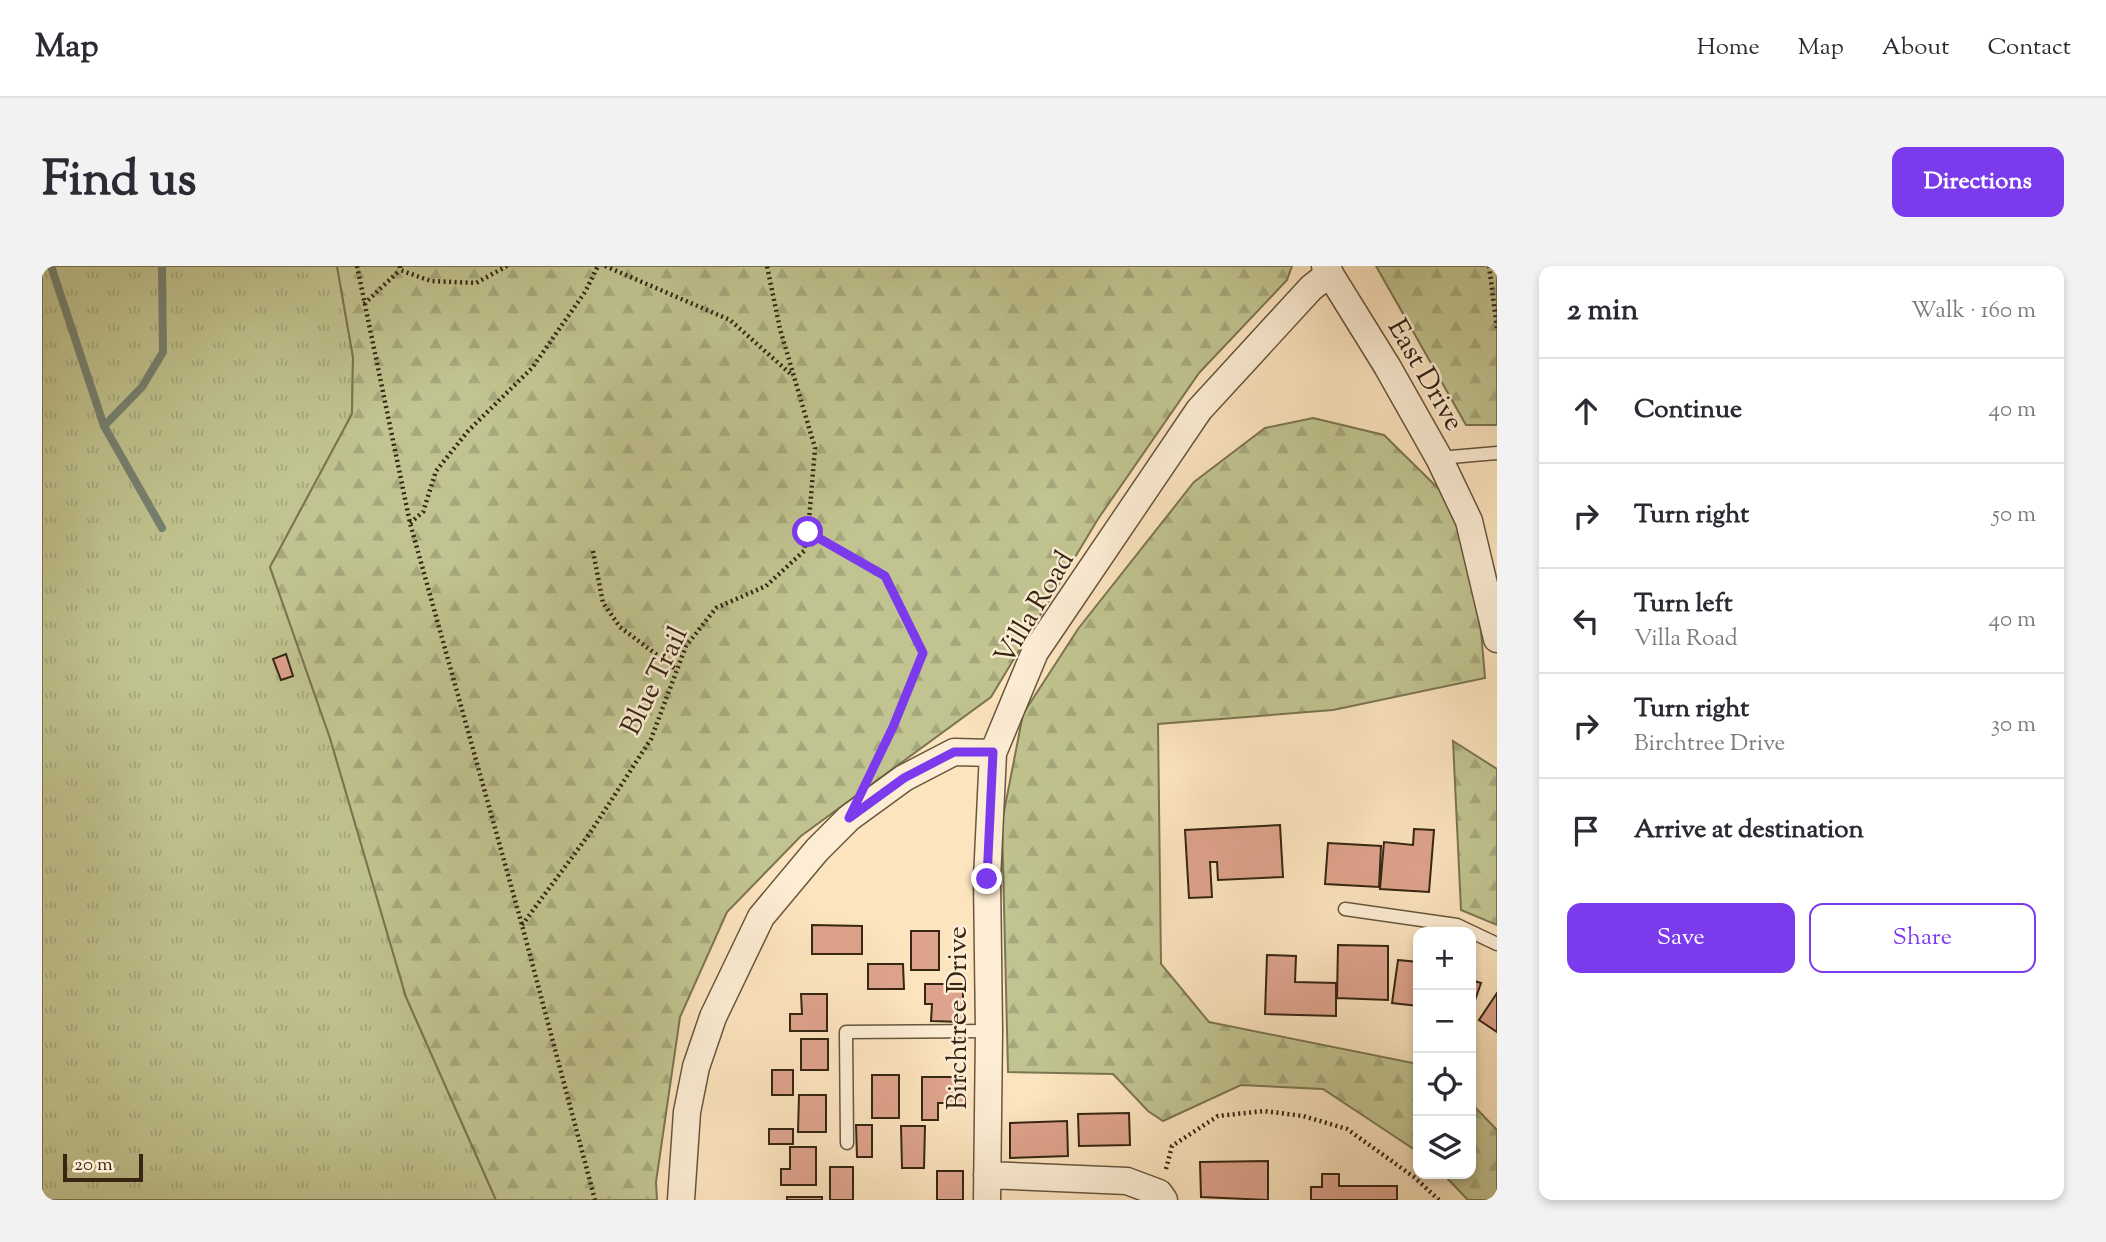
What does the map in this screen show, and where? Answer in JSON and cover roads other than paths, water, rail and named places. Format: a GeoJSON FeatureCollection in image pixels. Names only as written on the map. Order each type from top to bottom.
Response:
{"type":"FeatureCollection","features":[{"type":"Feature","properties":{"kind":"street","name":"East Drive"},"geometry":{"type":"LineString","coordinates":[[1327,270],[1387,366],[1439,458],[1469,521],[1497,639]]}},
{"type":"Feature","properties":{"kind":"street","name":"Villa Road"},"geometry":{"type":"LineString","coordinates":[[993,752],[1035,652],[1199,410],[1327,270]]}},
{"type":"Feature","properties":{"kind":"street"},"geometry":{"type":"LineString","coordinates":[[681,1200],[687,1112],[696,1067],[713,1017],[761,917],[817,850],[849,818],[904,778],[954,752],[993,752]]}},
{"type":"Feature","properties":{"kind":"street","name":"Birchtree Drive"},"geometry":{"type":"LineString","coordinates":[[987,1187],[987,879],[993,752]]}},
{"type":"Feature","properties":{"kind":"street"},"geometry":{"type":"LineString","coordinates":[[987,1187],[1127,1181],[1162,1197]]}},
{"type":"Feature","properties":{"kind":"lane"},"geometry":{"type":"LineString","coordinates":[[1439,458],[1497,453]]}},
{"type":"Feature","properties":{"kind":"lane"},"geometry":{"type":"LineString","coordinates":[[1345,909],[1457,925],[1497,944]]}},
{"type":"Feature","properties":{"kind":"lane"},"geometry":{"type":"LineString","coordinates":[[847,1143],[846,1032],[989,1031]]}},
{"type":"Feature","properties":{"kind":"waterway"},"geometry":{"type":"LineString","coordinates":[[51,266],[104,426],[162,528]]}},
{"type":"Feature","properties":{"kind":"waterway"},"geometry":{"type":"LineString","coordinates":[[104,426],[142,387],[163,352],[162,266]]}}]}
